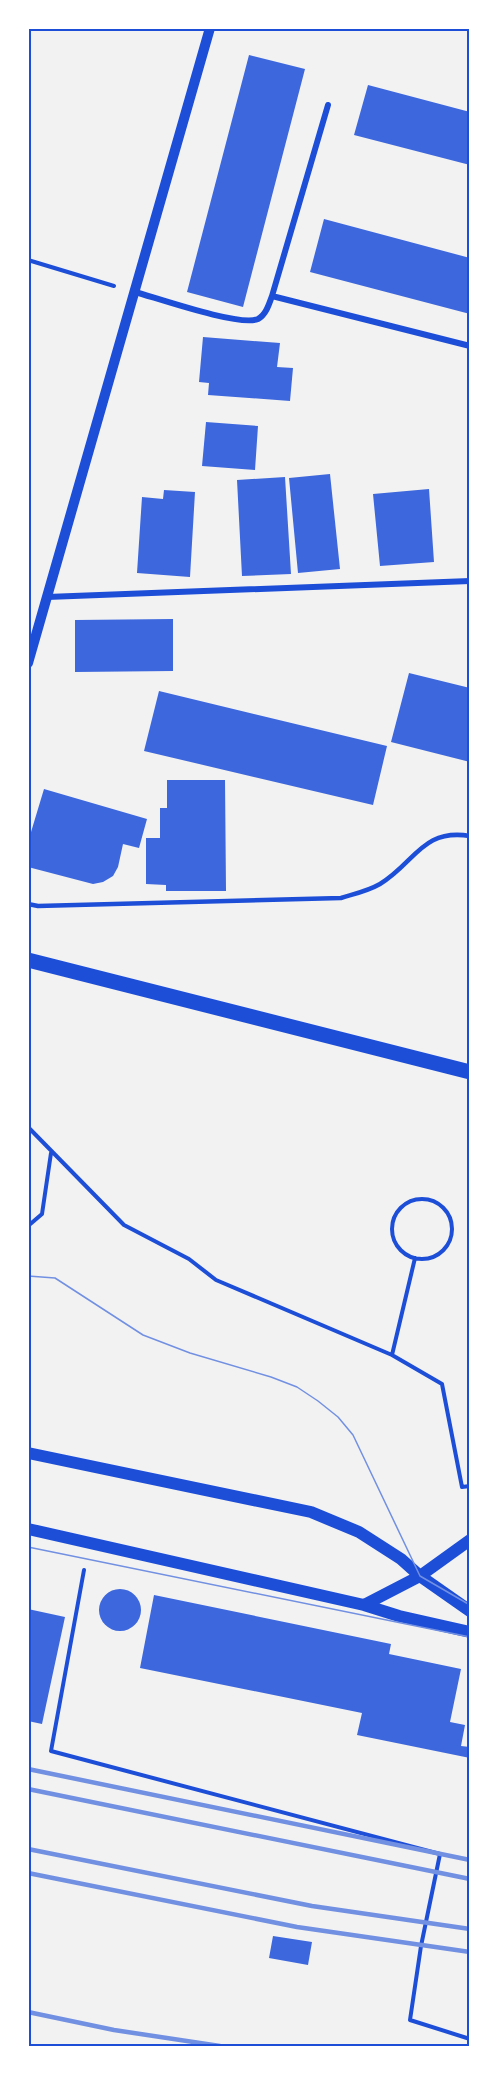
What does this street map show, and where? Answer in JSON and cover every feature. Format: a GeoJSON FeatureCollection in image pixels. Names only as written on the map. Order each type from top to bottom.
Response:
{"type":"FeatureCollection","features":[{"type":"Feature","properties":{"kind":"main road"},"geometry":{"type":"LineString","coordinates":[[28,960],[470,1072]]}},
{"type":"Feature","properties":{"kind":"main road"},"geometry":{"type":"LineString","coordinates":[[28,1453],[311,1512],[359,1532],[401,1559],[420,1576],[470,1611]]}},
{"type":"Feature","properties":{"kind":"main road"},"geometry":{"type":"LineString","coordinates":[[28,1529],[364,1605],[399,1616],[470,1632]]}},
{"type":"Feature","properties":{"kind":"main road"},"geometry":{"type":"LineString","coordinates":[[364,1605],[420,1576],[470,1540]]}},
{"type":"Feature","properties":{"kind":"street"},"geometry":{"type":"LineString","coordinates":[[28,663],[210,28]]}},
{"type":"Feature","properties":{"kind":"street"},"geometry":{"type":"LineString","coordinates":[[135,292],[230,320],[248,322],[260,319],[272,296],[328,105]]}},
{"type":"Feature","properties":{"kind":"street"},"geometry":{"type":"LineString","coordinates":[[272,296],[470,346]]}},
{"type":"Feature","properties":{"kind":"street"},"geometry":{"type":"LineString","coordinates":[[47,597],[470,581]]}},
{"type":"Feature","properties":{"kind":"lane"},"geometry":{"type":"LineString","coordinates":[[28,904],[38,906],[341,898],[366,891],[381,883],[430,841],[451,834],[470,836]]}},
{"type":"Feature","properties":{"kind":"path"},"geometry":{"type":"LineString","coordinates":[[28,260],[135,292]]}},
{"type":"Feature","properties":{"kind":"path"},"geometry":{"type":"LineString","coordinates":[[28,1127],[124,1225],[189,1259],[216,1280],[392,1355],[442,1384],[462,1487],[470,1486]]}},
{"type":"Feature","properties":{"kind":"path"},"geometry":{"type":"LineString","coordinates":[[28,1226],[42,1214],[52,1152]]}},
{"type":"Feature","properties":{"kind":"path"},"geometry":{"type":"LineString","coordinates":[[419,1199],[429,1200],[445,1209],[450,1217],[452,1236],[442,1252],[434,1257],[415,1258],[405,1254],[398,1246],[394,1237],[395,1217],[409,1202],[419,1199]]}},
{"type":"Feature","properties":{"kind":"path"},"geometry":{"type":"LineString","coordinates":[[392,1355],[415,1258]]}},
{"type":"Feature","properties":{"kind":"path"},"geometry":{"type":"LineString","coordinates":[[84,1570],[51,1751],[440,1854],[421,1946],[410,2020],[470,2039]]}},
{"type":"Feature","properties":{"kind":"building"},"geometry":{"type":"Polygon","coordinates":[[[249,55],[305,69],[243,307],[187,292],[249,55]]]}},
{"type":"Feature","properties":{"kind":"building"},"geometry":{"type":"Polygon","coordinates":[[[368,85],[470,112],[470,165],[354,135],[368,85]]]}},
{"type":"Feature","properties":{"kind":"building"},"geometry":{"type":"Polygon","coordinates":[[[324,219],[470,258],[470,314],[310,272],[324,219]]]}},
{"type":"Feature","properties":{"kind":"building"},"geometry":{"type":"Polygon","coordinates":[[[203,337],[280,343],[277,367],[293,368],[290,401],[208,395],[209,383],[199,382],[203,337]]]}},
{"type":"Feature","properties":{"kind":"building"},"geometry":{"type":"Polygon","coordinates":[[[206,422],[258,426],[255,470],[202,466],[206,422]]]}},
{"type":"Feature","properties":{"kind":"building"},"geometry":{"type":"Polygon","coordinates":[[[330,474],[340,569],[298,573],[289,478],[330,474]]]}},
{"type":"Feature","properties":{"kind":"building"},"geometry":{"type":"Polygon","coordinates":[[[285,477],[291,574],[242,576],[237,480],[285,477]]]}},
{"type":"Feature","properties":{"kind":"building"},"geometry":{"type":"Polygon","coordinates":[[[429,489],[434,562],[380,566],[373,494],[429,489]]]}},
{"type":"Feature","properties":{"kind":"building"},"geometry":{"type":"Polygon","coordinates":[[[164,490],[195,492],[190,577],[137,573],[142,497],[163,499],[164,490]]]}},
{"type":"Feature","properties":{"kind":"building"},"geometry":{"type":"Polygon","coordinates":[[[173,619],[173,671],[75,672],[75,620],[173,619]]]}},
{"type":"Feature","properties":{"kind":"building"},"geometry":{"type":"Polygon","coordinates":[[[409,673],[470,688],[470,762],[391,742],[409,673]]]}},
{"type":"Feature","properties":{"kind":"building"},"geometry":{"type":"Polygon","coordinates":[[[159,691],[387,746],[373,805],[144,751],[159,691]]]}},
{"type":"Feature","properties":{"kind":"building"},"geometry":{"type":"Polygon","coordinates":[[[167,780],[225,780],[226,891],[166,891],[166,885],[146,884],[146,838],[160,838],[160,808],[167,808],[167,780]]]}},
{"type":"Feature","properties":{"kind":"building"},"geometry":{"type":"Polygon","coordinates":[[[44,789],[147,819],[139,848],[123,844],[118,867],[113,876],[103,882],[93,884],[28,867],[28,842],[44,789]]]}},
{"type":"Feature","properties":{"kind":"building"},"geometry":{"type":"Polygon","coordinates":[[[120,1589],[135,1595],[141,1610],[135,1625],[120,1631],[105,1625],[99,1610],[105,1595],[120,1589]]]}},
{"type":"Feature","properties":{"kind":"building"},"geometry":{"type":"Polygon","coordinates":[[[154,1595],[391,1644],[389,1654],[461,1669],[450,1722],[465,1725],[461,1746],[470,1747],[470,1758],[357,1735],[362,1713],[140,1668],[154,1595]]]}},
{"type":"Feature","properties":{"kind":"building"},"geometry":{"type":"Polygon","coordinates":[[[28,1609],[65,1617],[42,1724],[28,1721],[28,1609]]]}},
{"type":"Feature","properties":{"kind":"building"},"geometry":{"type":"Polygon","coordinates":[[[273,1936],[312,1942],[308,1965],[269,1958],[273,1936]]]}},
{"type":"Feature","properties":{"kind":"tram line"},"geometry":{"type":"LineString","coordinates":[[28,1276],[55,1278],[143,1335],[190,1353],[271,1377],[297,1387],[318,1401],[338,1417],[353,1435],[420,1576],[470,1605]]}},
{"type":"Feature","properties":{"kind":"tram line"},"geometry":{"type":"LineString","coordinates":[[28,1547],[470,1637]]}},
{"type":"Feature","properties":{"kind":"railway"},"geometry":{"type":"LineString","coordinates":[[28,1769],[470,1860]]}},
{"type":"Feature","properties":{"kind":"railway"},"geometry":{"type":"LineString","coordinates":[[28,1789],[470,1879]]}},
{"type":"Feature","properties":{"kind":"railway"},"geometry":{"type":"LineString","coordinates":[[28,1849],[312,1906],[470,1929]]}},
{"type":"Feature","properties":{"kind":"railway"},"geometry":{"type":"LineString","coordinates":[[28,1873],[297,1927],[470,1952]]}},
{"type":"Feature","properties":{"kind":"railway"},"geometry":{"type":"LineString","coordinates":[[28,2012],[114,2030],[220,2046]]}}]}
